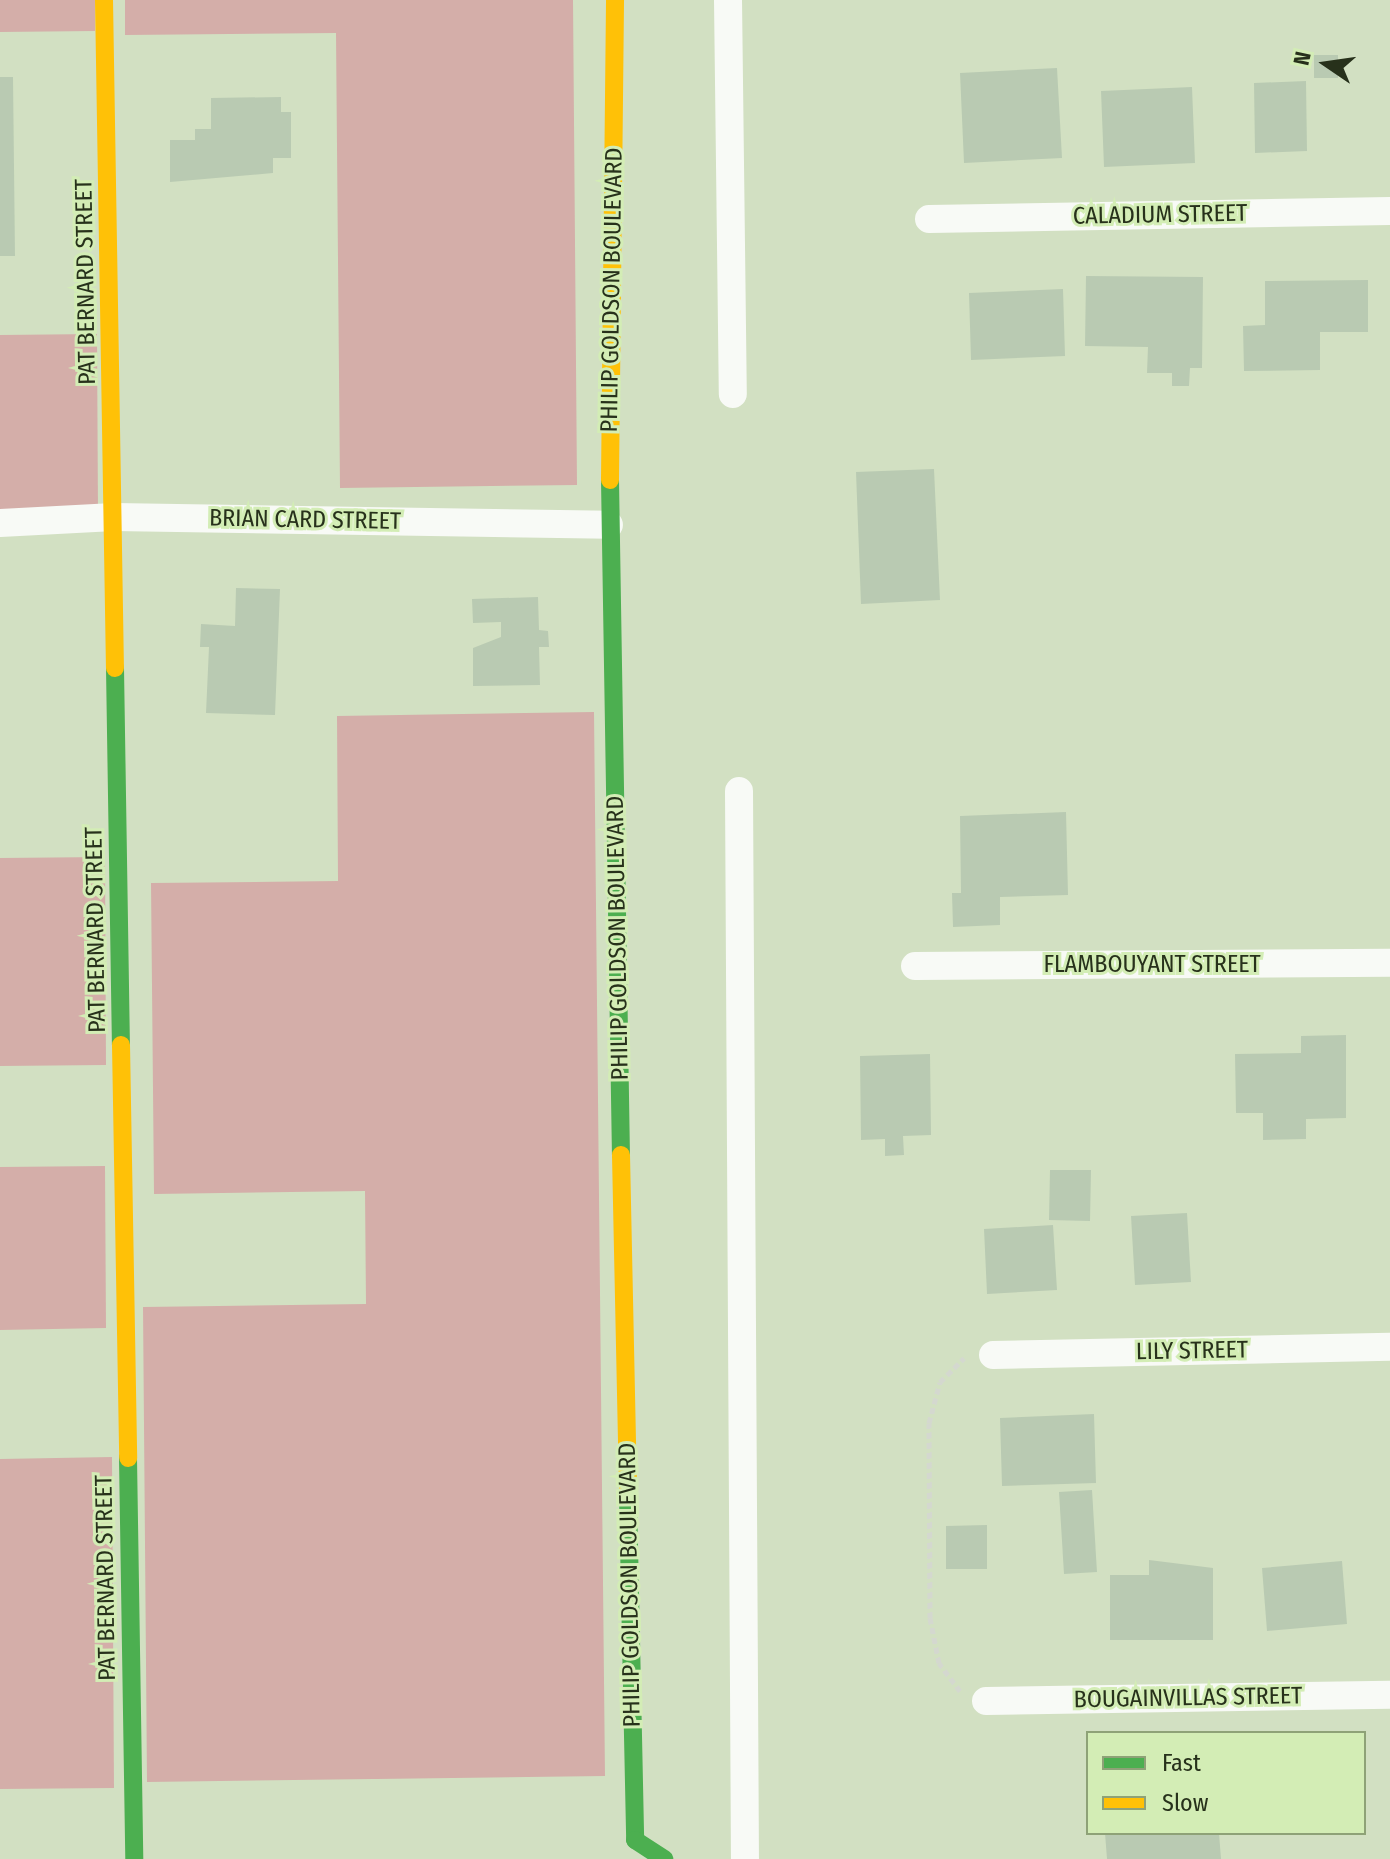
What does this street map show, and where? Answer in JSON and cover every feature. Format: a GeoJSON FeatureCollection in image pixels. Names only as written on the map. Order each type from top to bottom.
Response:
{"type":"FeatureCollection","features":[{"type":"Feature","properties":{"kind":"street","name":"PAT BERNARD STREET"},"geometry":{"type":"LineString","coordinates":[[104,0],[134,1859]]}},
{"type":"Feature","properties":{"kind":"street","name":"PHILIP GOLDSON BOULEVARD"},"geometry":{"type":"LineString","coordinates":[[615,0],[609,525],[635,1840],[664,1859]]}},
{"type":"Feature","properties":{"kind":"street"},"geometry":{"type":"LineString","coordinates":[[728,0],[733,394]]}},
{"type":"Feature","properties":{"kind":"street","name":"CALADIUM STREET"},"geometry":{"type":"LineString","coordinates":[[929,219],[1390,211]]}},
{"type":"Feature","properties":{"kind":"street","name":"BRIAN CARD STREET"},"geometry":{"type":"LineString","coordinates":[[0,523],[114,517],[609,525]]}},
{"type":"Feature","properties":{"kind":"street"},"geometry":{"type":"LineString","coordinates":[[739,791],[745,1859]]}},
{"type":"Feature","properties":{"kind":"street","name":"FLAMBOUYANT STREET"},"geometry":{"type":"LineString","coordinates":[[915,966],[1390,963]]}},
{"type":"Feature","properties":{"kind":"street","name":"LILY STREET"},"geometry":{"type":"LineString","coordinates":[[993,1355],[1390,1347]]}},
{"type":"Feature","properties":{"kind":"street","name":"BOUGAINVILLAS STREET"},"geometry":{"type":"LineString","coordinates":[[986,1701],[1390,1695]]}},
{"type":"Feature","properties":{"kind":"path"},"geometry":{"type":"LineString","coordinates":[[986,1701],[957,1690],[939,1663],[933,1633],[929,1423],[940,1382],[960,1358],[993,1355]]}},
{"type":"Feature","properties":{"kind":"shaded area"},"geometry":{"type":"Polygon","coordinates":[[[0,0],[95,0],[95,31],[0,32],[0,0]]]}},
{"type":"Feature","properties":{"kind":"shaded area"},"geometry":{"type":"Polygon","coordinates":[[[125,0],[573,0],[577,485],[340,488],[336,33],[125,35],[125,0]]]}},
{"type":"Feature","properties":{"kind":"shaded area"},"geometry":{"type":"Polygon","coordinates":[[[97,334],[98,511],[0,512],[0,335],[97,334]]]}},
{"type":"Feature","properties":{"kind":"shaded area"},"geometry":{"type":"Polygon","coordinates":[[[594,712],[605,1776],[147,1782],[143,1307],[366,1304],[365,1191],[154,1194],[151,883],[338,881],[337,716],[594,712]]]}},
{"type":"Feature","properties":{"kind":"shaded area"},"geometry":{"type":"Polygon","coordinates":[[[105,857],[106,1065],[0,1066],[0,858],[105,857]]]}},
{"type":"Feature","properties":{"kind":"shaded area"},"geometry":{"type":"Polygon","coordinates":[[[105,1166],[106,1328],[0,1330],[0,1167],[105,1166]]]}},
{"type":"Feature","properties":{"kind":"shaded area"},"geometry":{"type":"Polygon","coordinates":[[[112,1457],[114,1788],[0,1789],[0,1459],[112,1457]]]}},
{"type":"Feature","properties":{"kind":"building"},"geometry":{"type":"Polygon","coordinates":[[[1314,55],[1338,55],[1338,78],[1314,78],[1314,55]]]}},
{"type":"Feature","properties":{"kind":"building"},"geometry":{"type":"Polygon","coordinates":[[[1057,68],[1062,158],[964,163],[960,73],[1057,68]]]}},
{"type":"Feature","properties":{"kind":"building"},"geometry":{"type":"Polygon","coordinates":[[[0,77],[13,77],[15,256],[0,256],[0,77]]]}},
{"type":"Feature","properties":{"kind":"building"},"geometry":{"type":"Polygon","coordinates":[[[1306,81],[1307,151],[1255,153],[1254,83],[1306,81]]]}},
{"type":"Feature","properties":{"kind":"building"},"geometry":{"type":"Polygon","coordinates":[[[1192,87],[1195,163],[1104,167],[1101,91],[1192,87]]]}},
{"type":"Feature","properties":{"kind":"building"},"geometry":{"type":"Polygon","coordinates":[[[281,97],[281,112],[291,112],[291,158],[273,158],[273,173],[170,182],[170,140],[195,140],[195,129],[211,129],[211,98],[281,97]]]}},
{"type":"Feature","properties":{"kind":"building"},"geometry":{"type":"Polygon","coordinates":[[[1086,276],[1203,277],[1202,368],[1190,368],[1189,386],[1172,386],[1172,373],[1147,373],[1148,347],[1085,346],[1086,276]]]}},
{"type":"Feature","properties":{"kind":"building"},"geometry":{"type":"Polygon","coordinates":[[[1368,280],[1368,332],[1320,332],[1320,370],[1244,371],[1243,326],[1265,325],[1265,281],[1368,280]]]}},
{"type":"Feature","properties":{"kind":"building"},"geometry":{"type":"Polygon","coordinates":[[[1063,289],[1065,356],[971,360],[969,293],[1063,289]]]}},
{"type":"Feature","properties":{"kind":"building"},"geometry":{"type":"Polygon","coordinates":[[[934,469],[940,600],[861,604],[856,472],[934,469]]]}},
{"type":"Feature","properties":{"kind":"building"},"geometry":{"type":"Polygon","coordinates":[[[236,588],[280,589],[275,715],[206,713],[209,647],[200,647],[201,624],[235,626],[236,588]]]}},
{"type":"Feature","properties":{"kind":"building"},"geometry":{"type":"Polygon","coordinates":[[[538,597],[539,630],[548,631],[549,647],[539,647],[540,685],[473,686],[473,648],[501,637],[501,622],[473,623],[472,599],[538,597]]]}},
{"type":"Feature","properties":{"kind":"building"},"geometry":{"type":"Polygon","coordinates":[[[1066,812],[1068,895],[1000,897],[1000,925],[953,927],[952,893],[961,893],[960,816],[1066,812]]]}},
{"type":"Feature","properties":{"kind":"building"},"geometry":{"type":"Polygon","coordinates":[[[1346,1035],[1346,1118],[1306,1119],[1306,1139],[1263,1140],[1263,1113],[1236,1113],[1235,1054],[1301,1053],[1301,1036],[1346,1035]]]}},
{"type":"Feature","properties":{"kind":"building"},"geometry":{"type":"Polygon","coordinates":[[[930,1054],[931,1135],[903,1136],[904,1155],[885,1156],[885,1139],[861,1140],[860,1056],[930,1054]]]}},
{"type":"Feature","properties":{"kind":"building"},"geometry":{"type":"Polygon","coordinates":[[[1050,1170],[1091,1170],[1090,1221],[1049,1220],[1050,1170]]]}},
{"type":"Feature","properties":{"kind":"building"},"geometry":{"type":"Polygon","coordinates":[[[1187,1213],[1191,1282],[1135,1285],[1131,1216],[1187,1213]]]}},
{"type":"Feature","properties":{"kind":"building"},"geometry":{"type":"Polygon","coordinates":[[[1053,1225],[1057,1290],[987,1294],[984,1229],[1053,1225]]]}},
{"type":"Feature","properties":{"kind":"building"},"geometry":{"type":"Polygon","coordinates":[[[1094,1414],[1096,1483],[1002,1486],[1000,1418],[1094,1414]]]}},
{"type":"Feature","properties":{"kind":"building"},"geometry":{"type":"Polygon","coordinates":[[[1092,1490],[1097,1572],[1064,1574],[1059,1492],[1092,1490]]]}},
{"type":"Feature","properties":{"kind":"building"},"geometry":{"type":"Polygon","coordinates":[[[987,1525],[987,1569],[946,1569],[946,1526],[987,1525]]]}},
{"type":"Feature","properties":{"kind":"building"},"geometry":{"type":"Polygon","coordinates":[[[1149,1560],[1213,1568],[1213,1640],[1110,1640],[1110,1575],[1149,1575],[1149,1560]]]}},
{"type":"Feature","properties":{"kind":"building"},"geometry":{"type":"Polygon","coordinates":[[[1342,1561],[1347,1624],[1267,1631],[1262,1568],[1342,1561]]]}},
{"type":"Feature","properties":{"kind":"building"},"geometry":{"type":"Polygon","coordinates":[[[1105,1835],[1219,1835],[1221,1859],[1107,1859],[1105,1835]]]}},
{"type":"Feature","properties":{"kind":"traffic: fast"},"geometry":{"type":"LineString","coordinates":[[610,480],[621,1155]]}},
{"type":"Feature","properties":{"kind":"traffic: fast"},"geometry":{"type":"LineString","coordinates":[[115,668],[121,1045]]}},
{"type":"Feature","properties":{"kind":"traffic: fast"},"geometry":{"type":"LineString","coordinates":[[128,1458],[134,1859]]}},
{"type":"Feature","properties":{"kind":"traffic: fast"},"geometry":{"type":"LineString","coordinates":[[628,1497],[635,1840],[664,1859]]}},
{"type":"Feature","properties":{"kind":"traffic: slow"},"geometry":{"type":"LineString","coordinates":[[104,0],[115,668]]}},
{"type":"Feature","properties":{"kind":"traffic: slow"},"geometry":{"type":"LineString","coordinates":[[610,480],[615,0]]}},
{"type":"Feature","properties":{"kind":"traffic: slow"},"geometry":{"type":"LineString","coordinates":[[121,1045],[128,1458]]}},
{"type":"Feature","properties":{"kind":"traffic: slow"},"geometry":{"type":"LineString","coordinates":[[621,1155],[628,1497]]}}]}
